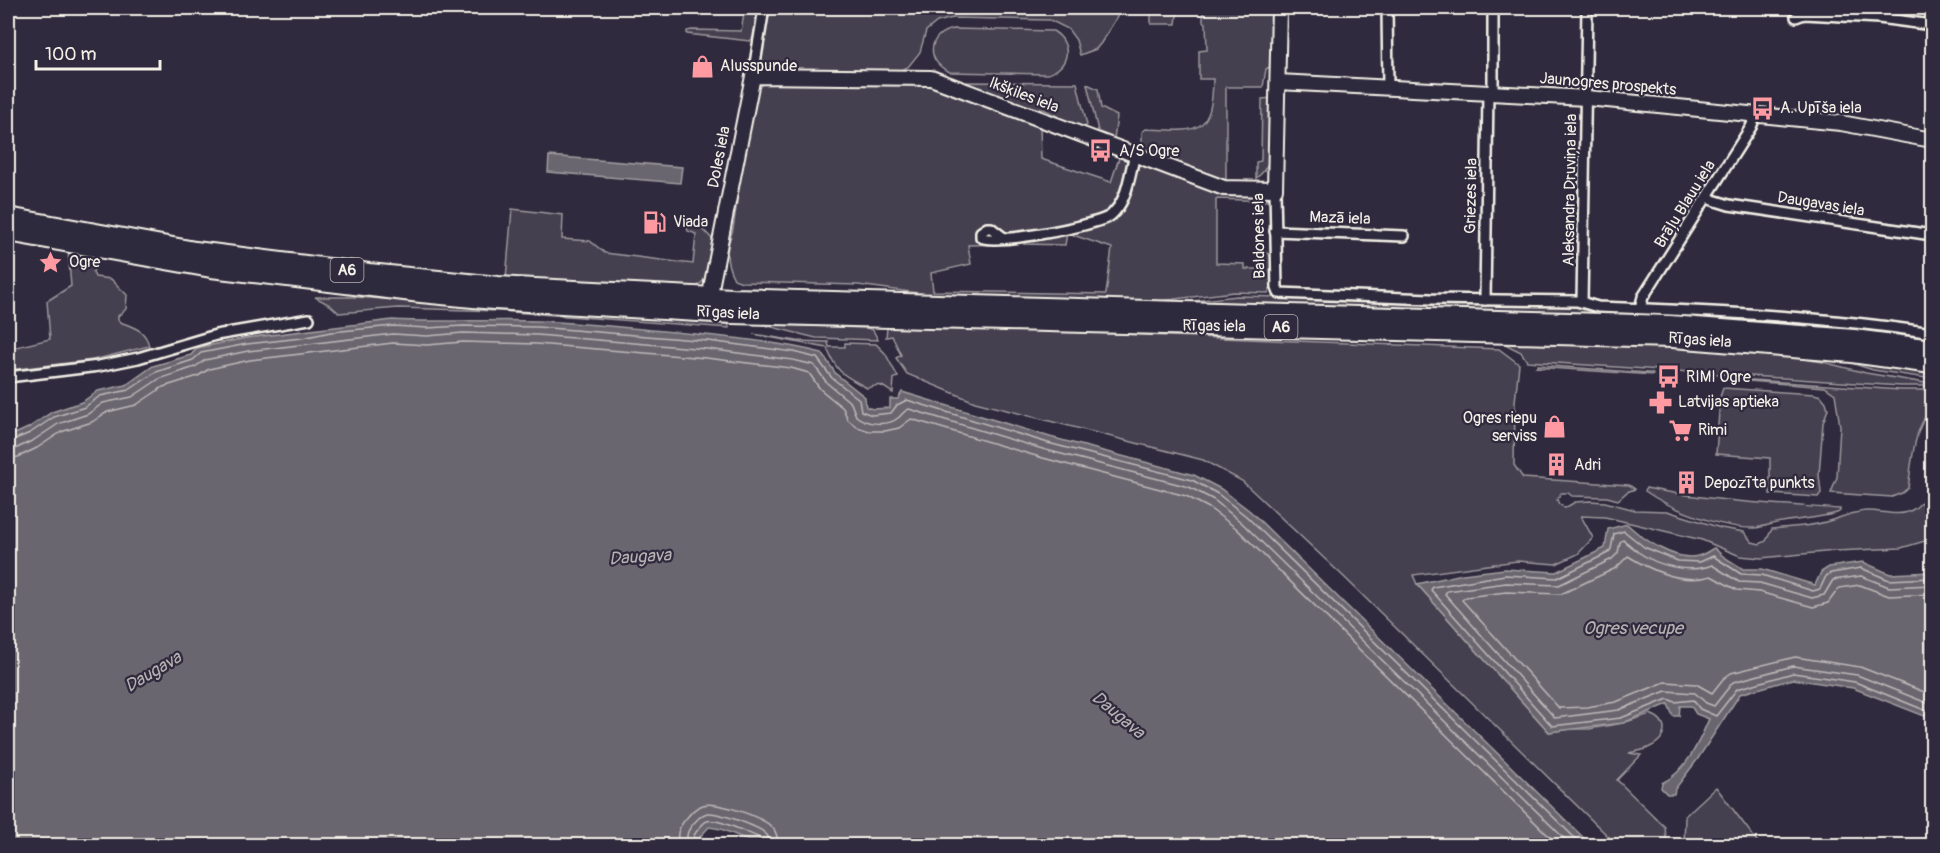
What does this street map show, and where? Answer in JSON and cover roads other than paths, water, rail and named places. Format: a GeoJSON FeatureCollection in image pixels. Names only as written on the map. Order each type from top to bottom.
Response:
{"type":"FeatureCollection","features":[{"type":"Feature","properties":{"kind":"highway","name":"A6"},"geometry":{"type":"LineString","coordinates":[[8,217],[195,250],[369,273],[496,293]]}},
{"type":"Feature","properties":{"kind":"highway","name":"A6"},"geometry":{"type":"LineString","coordinates":[[8,232],[211,268],[410,292],[496,293]]}},
{"type":"Feature","properties":{"kind":"highway","name":"Rīgas iela"},"geometry":{"type":"LineString","coordinates":[[496,293],[710,305],[1673,338],[1852,353],[1932,364]]}},
{"type":"Feature","properties":{"kind":"highway","name":"Rīgas iela"},"geometry":{"type":"LineString","coordinates":[[710,305],[1670,325],[1854,339],[1932,349]]}},
{"type":"Feature","properties":{"kind":"street","name":"Doles iela"},"geometry":{"type":"LineString","coordinates":[[710,305],[764,8]]}},
{"type":"Feature","properties":{"kind":"street","name":"Baldones iela"},"geometry":{"type":"LineString","coordinates":[[1279,8],[1275,189],[1277,288],[1279,293],[1485,300]]}},
{"type":"Feature","properties":{"kind":"street"},"geometry":{"type":"LineString","coordinates":[[1387,8],[1388,87]]}},
{"type":"Feature","properties":{"kind":"street","name":"Griezes iela"},"geometry":{"type":"LineString","coordinates":[[1485,300],[1492,8]]}},
{"type":"Feature","properties":{"kind":"street","name":"Aleksandra Druviņa iela"},"geometry":{"type":"LineString","coordinates":[[1582,302],[1587,8]]}},
{"type":"Feature","properties":{"kind":"street"},"geometry":{"type":"LineString","coordinates":[[1796,17],[1804,14],[1880,18],[1932,25]]}},
{"type":"Feature","properties":{"kind":"street","name":"Ikšķiles iela"},"geometry":{"type":"LineString","coordinates":[[753,76],[931,78],[1224,188],[1275,189]]}},
{"type":"Feature","properties":{"kind":"street","name":"Jaunogres prospekts"},"geometry":{"type":"LineString","coordinates":[[1278,82],[1587,98],[1841,123],[1932,140]]}},
{"type":"Feature","properties":{"kind":"street","name":"Brāļu Blauu iela"},"geometry":{"type":"LineString","coordinates":[[1640,308],[1643,297],[1751,127],[1756,115]]}},
{"type":"Feature","properties":{"kind":"street"},"geometry":{"type":"LineString","coordinates":[[1004,238],[1034,235],[1109,217],[1120,205],[1135,154]]}},
{"type":"Feature","properties":{"kind":"street","name":"Daugavas iela"},"geometry":{"type":"LineString","coordinates":[[1708,196],[1729,206],[1932,235]]}},
{"type":"Feature","properties":{"kind":"street","name":"Mazā iela"},"geometry":{"type":"LineString","coordinates":[[1275,231],[1404,236]]}},
{"type":"Feature","properties":{"kind":"street","name":"Rīgas iela"},"geometry":{"type":"LineString","coordinates":[[1485,300],[1582,302],[1598,307],[1774,315],[1932,333]]}},
{"type":"Feature","properties":{"kind":"street"},"geometry":{"type":"LineString","coordinates":[[8,378],[99,366],[138,358],[216,335],[309,319]]}},
{"type":"Feature","properties":{"kind":"water"},"geometry":{"type":"Polygon","coordinates":[[[549,156],[682,167],[680,183],[548,172],[549,156]]]}},
{"type":"Feature","properties":{"kind":"water","name":"Daugava"},"geometry":{"type":"Polygon","coordinates":[[[392,320],[572,323],[767,342],[804,349],[822,353],[836,374],[865,397],[866,407],[890,408],[890,399],[898,399],[902,392],[1050,437],[1194,475],[1221,489],[1250,511],[1591,845],[763,846],[721,829],[709,827],[699,838],[707,842],[708,846],[8,845],[8,437],[28,428],[52,412],[82,402],[98,391],[126,385],[153,366],[191,355],[197,348],[246,338],[392,320]]]}},
{"type":"Feature","properties":{"kind":"water","name":"Ogres vecupe"},"geometry":{"type":"Polygon","coordinates":[[[1627,524],[1651,543],[1671,553],[1692,557],[1714,548],[1743,569],[1762,569],[1815,585],[1821,572],[1829,567],[1863,562],[1890,574],[1932,572],[1932,719],[1853,688],[1793,679],[1740,694],[1675,789],[1674,794],[1667,794],[1661,788],[1662,783],[1685,764],[1709,719],[1696,714],[1691,706],[1680,706],[1679,716],[1673,716],[1668,704],[1623,723],[1549,732],[1417,584],[1463,574],[1505,569],[1556,572],[1605,548],[1608,529],[1627,524]]]}},
{"type":"Feature","properties":{"kind":"place","name":"Alusspunde"},"geometry":{"type":"Point","coordinates":[702,66]}},
{"type":"Feature","properties":{"kind":"place","name":"A. Upīša iela"},"geometry":{"type":"Point","coordinates":[1762,108]}},
{"type":"Feature","properties":{"kind":"place","name":"A/S Ogre"},"geometry":{"type":"Point","coordinates":[1101,151]}},
{"type":"Feature","properties":{"kind":"place","name":"Viada"},"geometry":{"type":"Point","coordinates":[655,222]}},
{"type":"Feature","properties":{"kind":"place","name":"Ogre"},"geometry":{"type":"Point","coordinates":[51,262]}},
{"type":"Feature","properties":{"kind":"place","name":"RIMI Ogre"},"geometry":{"type":"Point","coordinates":[1668,377]}},
{"type":"Feature","properties":{"kind":"place","name":"Latvijas aptieka"},"geometry":{"type":"Point","coordinates":[1660,402]}},
{"type":"Feature","properties":{"kind":"place","name":"Ogres riepu serviss"},"geometry":{"type":"Point","coordinates":[1555,427]}},
{"type":"Feature","properties":{"kind":"place","name":"Rimi"},"geometry":{"type":"Point","coordinates":[1680,430]}},
{"type":"Feature","properties":{"kind":"place","name":"Adri"},"geometry":{"type":"Point","coordinates":[1556,465]}},
{"type":"Feature","properties":{"kind":"place","name":"Depozīta punkts"},"geometry":{"type":"Point","coordinates":[1686,483]}}]}
